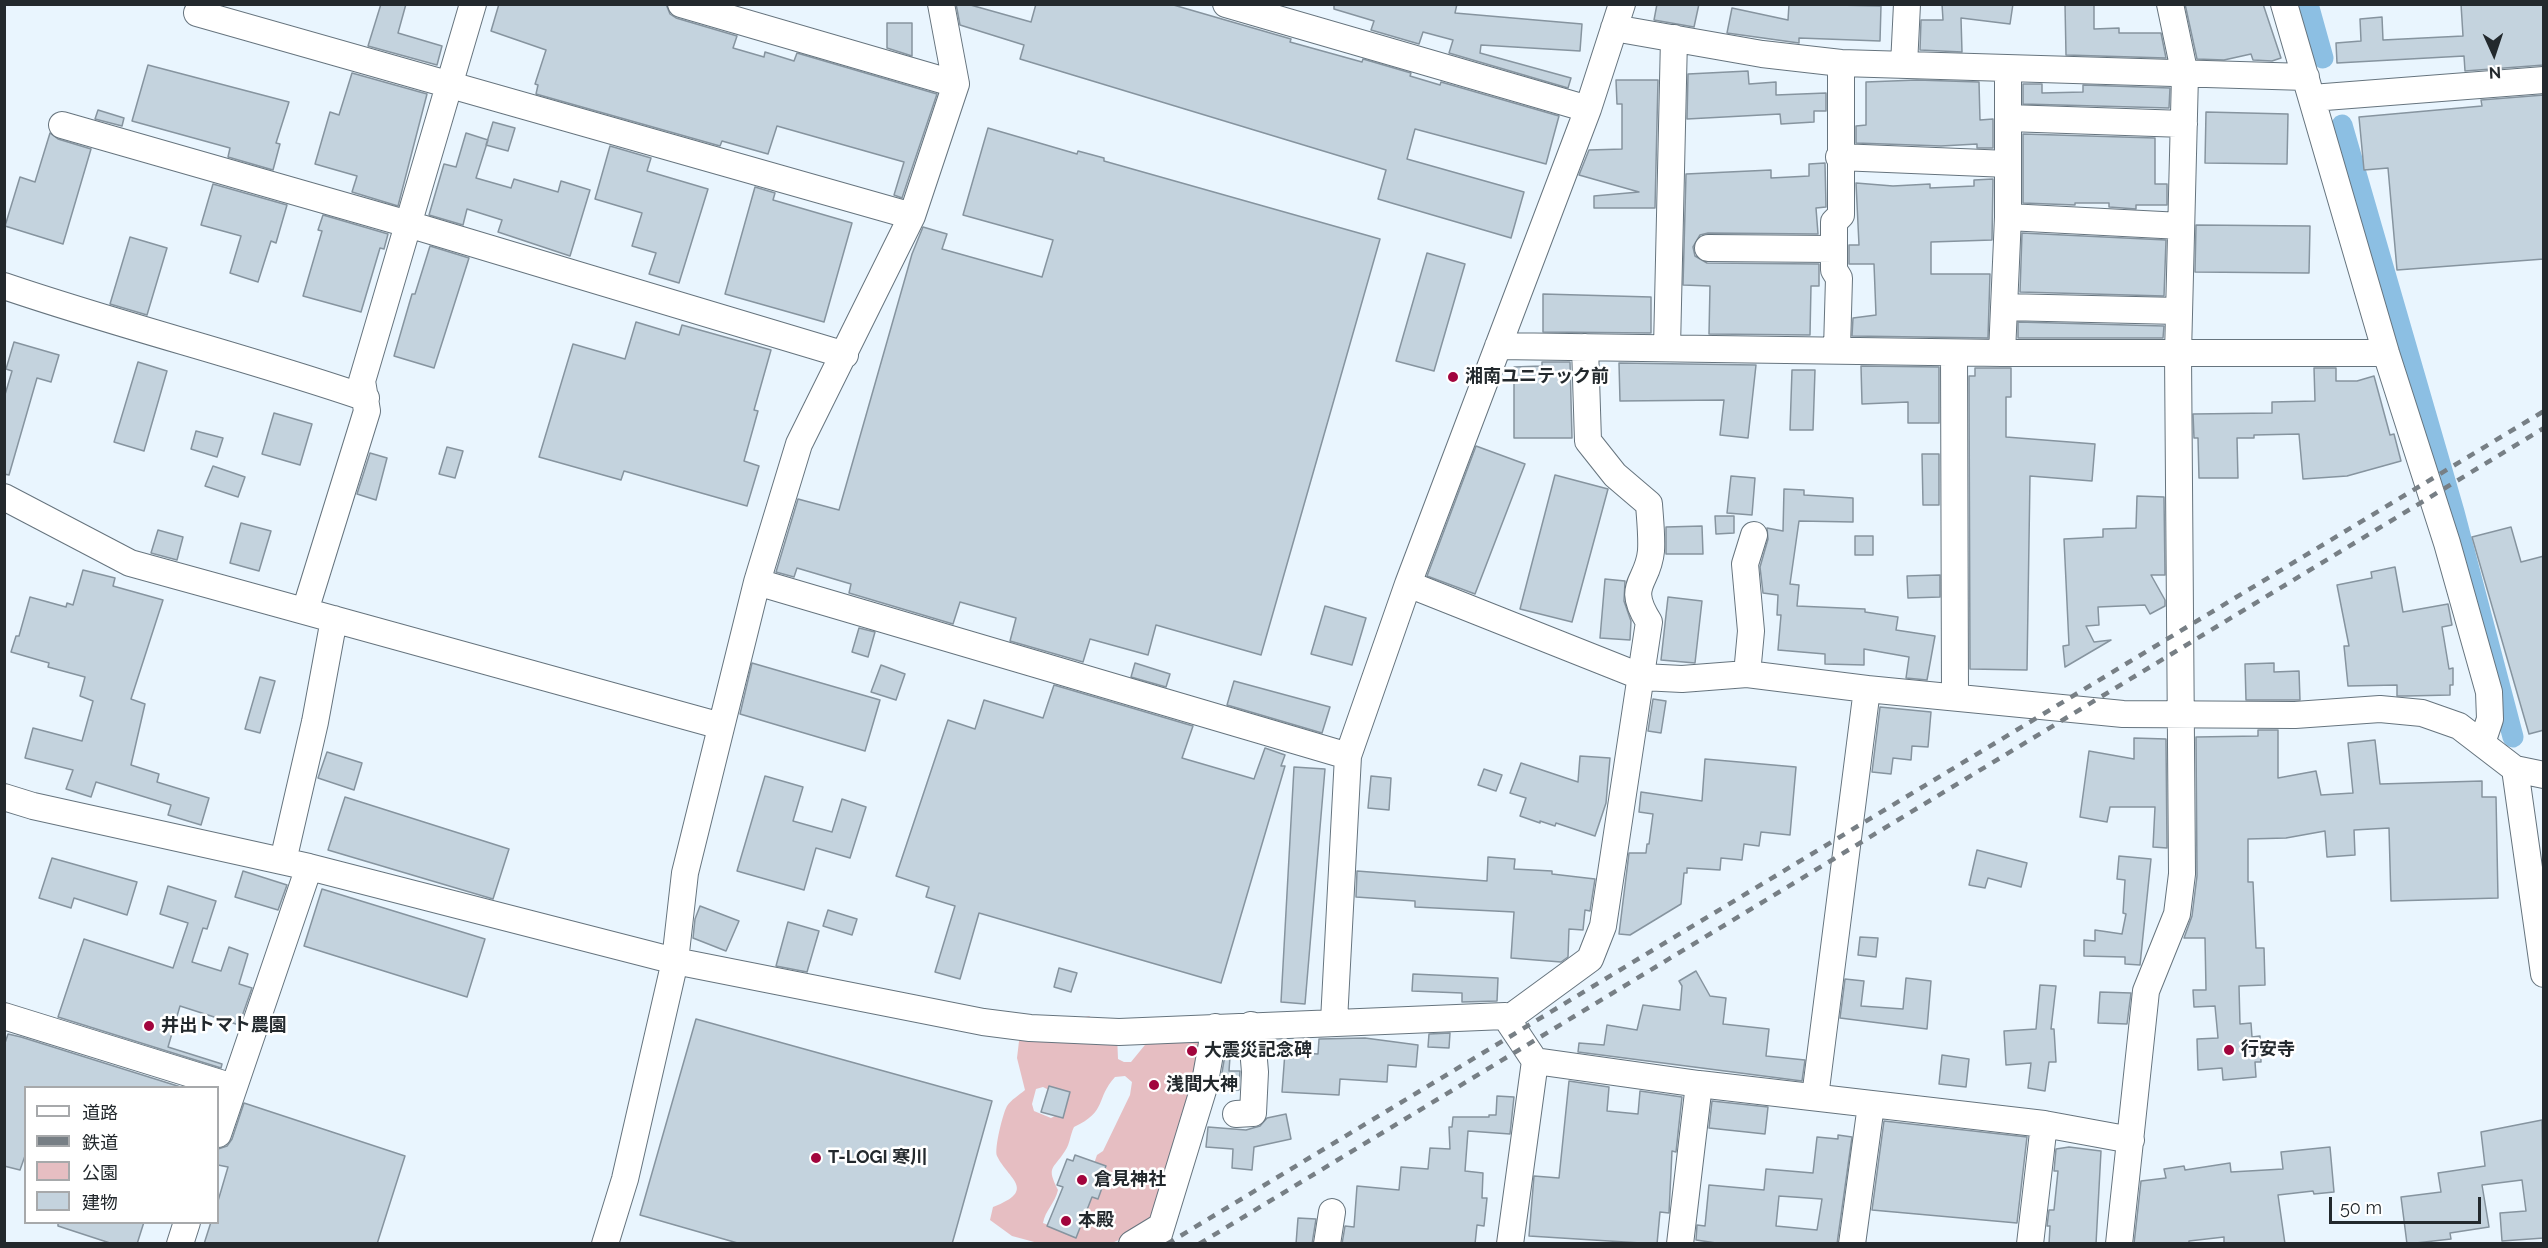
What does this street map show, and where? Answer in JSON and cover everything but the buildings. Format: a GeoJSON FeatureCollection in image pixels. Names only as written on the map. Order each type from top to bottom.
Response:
{"type":"FeatureCollection","features":[{"type":"Feature","properties":{"kind":"street"},"geometry":{"type":"LineString","coordinates":[[305,611],[364,422],[366,398],[362,381],[473,4]]}},
{"type":"Feature","properties":{"kind":"street"},"geometry":{"type":"LineString","coordinates":[[681,4],[956,84]]}},
{"type":"Feature","properties":{"kind":"street"},"geometry":{"type":"LineString","coordinates":[[605,1244],[626,1179],[675,961],[685,873],[757,582],[799,444],[912,216],[956,84],[941,4]]}},
{"type":"Feature","properties":{"kind":"street"},"geometry":{"type":"LineString","coordinates":[[1226,4],[1259,10],[1588,109]]}},
{"type":"Feature","properties":{"kind":"street"},"geometry":{"type":"LineString","coordinates":[[1904,65],[1906,4]]}},
{"type":"Feature","properties":{"kind":"street"},"geometry":{"type":"LineString","coordinates":[[2119,1244],[2146,991],[2177,914],[2180,894],[2182,713],[2178,354],[2185,75],[2170,4]]}},
{"type":"Feature","properties":{"kind":"street"},"geometry":{"type":"LineString","coordinates":[[2284,4],[2386,353],[2447,543],[2489,692],[2490,719],[2481,743]]}},
{"type":"Feature","properties":{"kind":"street"},"geometry":{"type":"LineString","coordinates":[[197,13],[252,16],[449,84],[912,216]]}},
{"type":"Feature","properties":{"kind":"street"},"geometry":{"type":"LineString","coordinates":[[1334,1021],[1348,756],[1408,584],[1588,109],[1618,16],[1674,38],[1762,54],[1841,63],[2185,75],[2309,88],[2544,80]]}},
{"type":"Feature","properties":{"kind":"street"},"geometry":{"type":"LineString","coordinates":[[1667,348],[1674,38]]}},
{"type":"Feature","properties":{"kind":"street"},"geometry":{"type":"LineString","coordinates":[[1837,349],[1839,278],[1834,270],[1834,222],[1841,215],[1839,157],[1841,63]]}},
{"type":"Feature","properties":{"kind":"street"},"geometry":{"type":"LineString","coordinates":[[2002,353],[2008,217],[2008,70]]}},
{"type":"Feature","properties":{"kind":"street"},"geometry":{"type":"LineString","coordinates":[[2008,118],[2184,124]]}},
{"type":"Feature","properties":{"kind":"street"},"geometry":{"type":"LineString","coordinates":[[62,125],[408,224],[845,355]]}},
{"type":"Feature","properties":{"kind":"street"},"geometry":{"type":"LineString","coordinates":[[1839,157],[2008,164]]}},
{"type":"Feature","properties":{"kind":"street"},"geometry":{"type":"LineString","coordinates":[[2008,217],[2181,226]]}},
{"type":"Feature","properties":{"kind":"street"},"geometry":{"type":"LineString","coordinates":[[1708,248],[1834,249]]}},
{"type":"Feature","properties":{"kind":"street"},"geometry":{"type":"LineString","coordinates":[[4,286],[101,319],[282,369],[366,398]]}},
{"type":"Feature","properties":{"kind":"street"},"geometry":{"type":"LineString","coordinates":[[2004,307],[2179,311]]}},
{"type":"Feature","properties":{"kind":"street"},"geometry":{"type":"LineString","coordinates":[[1498,346],[1837,349],[1954,353],[2386,353]]}},
{"type":"Feature","properties":{"kind":"street"},"geometry":{"type":"LineString","coordinates":[[1508,1019],[1590,959],[1598,944],[1603,926],[1649,622],[1639,606],[1640,582],[1651,554],[1649,504],[1615,474],[1588,441],[1585,347]]}},
{"type":"Feature","properties":{"kind":"street"},"geometry":{"type":"LineString","coordinates":[[1954,353],[1955,696]]}},
{"type":"Feature","properties":{"kind":"street"},"geometry":{"type":"LineString","coordinates":[[4,497],[130,563],[721,726]]}},
{"type":"Feature","properties":{"kind":"street"},"geometry":{"type":"LineString","coordinates":[[1747,674],[1751,631],[1745,564],[1754,535]]}},
{"type":"Feature","properties":{"kind":"street"},"geometry":{"type":"LineString","coordinates":[[757,582],[1348,756]]}},
{"type":"Feature","properties":{"kind":"street"},"geometry":{"type":"LineString","coordinates":[[1408,584],[1642,677],[1682,680],[1747,674],[1867,689],[2123,714],[2295,715],[2380,709],[2422,713],[2459,726],[2515,769],[2544,775]]}},
{"type":"Feature","properties":{"kind":"street"},"geometry":{"type":"LineString","coordinates":[[284,861],[315,722],[334,619]]}},
{"type":"Feature","properties":{"kind":"street"},"geometry":{"type":"LineString","coordinates":[[1815,1098],[1867,689]]}},
{"type":"Feature","properties":{"kind":"street"},"geometry":{"type":"LineString","coordinates":[[2515,769],[2544,974]]}},
{"type":"Feature","properties":{"kind":"street"},"geometry":{"type":"LineString","coordinates":[[4,797],[33,806],[309,867],[675,961],[983,1023],[1030,1028],[1119,1032],[1334,1021],[1505,1016],[1535,1061],[1510,1244]]}},
{"type":"Feature","properties":{"kind":"street"},"geometry":{"type":"LineString","coordinates":[[219,1131],[309,867]]}},
{"type":"Feature","properties":{"kind":"street"},"geometry":{"type":"LineString","coordinates":[[4,1016],[233,1088]]}},
{"type":"Feature","properties":{"kind":"street"},"geometry":{"type":"LineString","coordinates":[[1236,1114],[1253,1113],[1255,1072],[1251,1025]]}},
{"type":"Feature","properties":{"kind":"street"},"geometry":{"type":"LineString","coordinates":[[1132,1244],[1158,1235],[1204,1087],[1215,1027]]}},
{"type":"Feature","properties":{"kind":"street"},"geometry":{"type":"LineString","coordinates":[[1535,1061],[1698,1084],[2044,1124],[2131,1140]]}},
{"type":"Feature","properties":{"kind":"street"},"geometry":{"type":"LineString","coordinates":[[1680,1244],[1698,1084]]}},
{"type":"Feature","properties":{"kind":"street"},"geometry":{"type":"LineString","coordinates":[[1852,1244],[1871,1105]]}},
{"type":"Feature","properties":{"kind":"street"},"geometry":{"type":"LineString","coordinates":[[2030,1244],[2044,1124]]}},
{"type":"Feature","properties":{"kind":"street"},"geometry":{"type":"LineString","coordinates":[[1327,1244],[1332,1212]]}},
{"type":"Feature","properties":{"kind":"street"},"geometry":{"type":"LineString","coordinates":[[180,1244],[186,1224]]}},
{"type":"Feature","properties":{"kind":"green space"},"geometry":{"type":"Polygon","coordinates":[[[1089,1016],[1117,1035],[1118,1059],[1124,1062],[1131,1062],[1149,1040],[1202,1036],[1172,1197],[1143,1229],[1112,1243],[1038,1243],[1012,1236],[990,1220],[993,1207],[1007,1201],[1017,1189],[996,1152],[999,1131],[1007,1106],[1025,1090],[1017,1058],[1020,1033],[1089,1016]],[[1125,1076],[1115,1077],[1097,1110],[1092,1116],[1074,1127],[1067,1148],[1052,1169],[1052,1176],[1058,1190],[1043,1223],[1070,1233],[1097,1155],[1103,1151],[1130,1095],[1132,1082],[1125,1076]],[[1043,1087],[1036,1089],[1032,1104],[1034,1111],[1051,1118],[1055,1116],[1051,1091],[1043,1087]]]}},
{"type":"Feature","properties":{"kind":"waterway"},"geometry":{"type":"LineString","coordinates":[[2308,4],[2323,58]]}},
{"type":"Feature","properties":{"kind":"waterway"},"geometry":{"type":"LineString","coordinates":[[2342,125],[2454,512],[2513,737]]}},
{"type":"Feature","properties":{"kind":"railway"},"geometry":{"type":"LineString","coordinates":[[1167,1244],[2544,411]]}},
{"type":"Feature","properties":{"kind":"railway"},"geometry":{"type":"LineString","coordinates":[[1199,1244],[2544,428]]}},
{"type":"Feature","properties":{"kind":"place","name":"湘南ユニテック前"},"geometry":{"type":"Point","coordinates":[1453,377]}},
{"type":"Feature","properties":{"kind":"place","name":"井出トマト農園"},"geometry":{"type":"Point","coordinates":[149,1026]}},
{"type":"Feature","properties":{"kind":"place","name":"行安寺"},"geometry":{"type":"Point","coordinates":[2229,1050]}},
{"type":"Feature","properties":{"kind":"place","name":"大震災記念碑"},"geometry":{"type":"Point","coordinates":[1192,1051]}},
{"type":"Feature","properties":{"kind":"place","name":"浅間大神"},"geometry":{"type":"Point","coordinates":[1154,1085]}},
{"type":"Feature","properties":{"kind":"place","name":"T-LOGI 寒川"},"geometry":{"type":"Point","coordinates":[816,1158]}},
{"type":"Feature","properties":{"kind":"place","name":"倉見神社"},"geometry":{"type":"Point","coordinates":[1082,1180]}},
{"type":"Feature","properties":{"kind":"place","name":"本殿"},"geometry":{"type":"Point","coordinates":[1066,1221]}}]}
